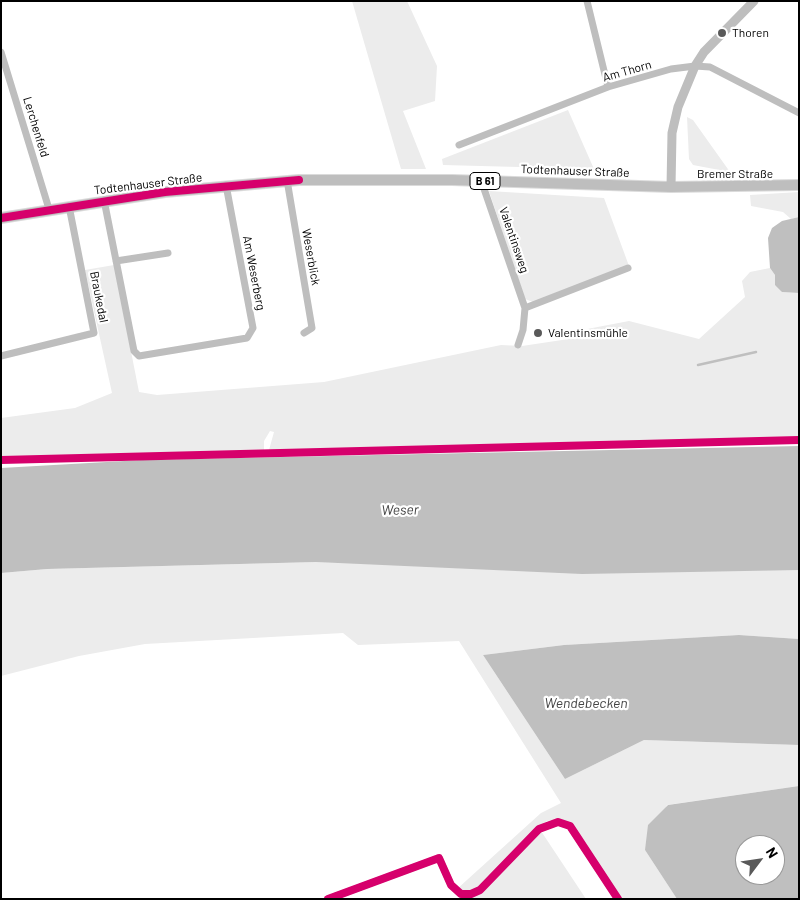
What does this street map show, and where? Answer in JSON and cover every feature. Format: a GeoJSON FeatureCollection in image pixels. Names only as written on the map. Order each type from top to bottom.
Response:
{"type":"FeatureCollection","features":[{"type":"Feature","properties":{"kind":"main road","name":"Todtenhauser Straße"},"geometry":{"type":"LineString","coordinates":[[1,218],[104,200],[226,185],[287,180],[481,180],[671,186]]}},
{"type":"Feature","properties":{"kind":"main road","name":"Bremer Straße"},"geometry":{"type":"LineString","coordinates":[[671,186],[762,187],[799,185]]}},
{"type":"Feature","properties":{"kind":"street"},"geometry":{"type":"LineString","coordinates":[[588,1],[608,87]]}},
{"type":"Feature","properties":{"kind":"street"},"geometry":{"type":"LineString","coordinates":[[671,186],[672,134],[678,107],[695,66],[704,52],[754,1]]}},
{"type":"Feature","properties":{"kind":"street","name":"Lerchenfeld"},"geometry":{"type":"LineString","coordinates":[[1,52],[49,209]]}},
{"type":"Feature","properties":{"kind":"street","name":"Am Thorn"},"geometry":{"type":"LineString","coordinates":[[459,145],[608,87],[671,69],[695,66],[710,67],[799,113]]}},
{"type":"Feature","properties":{"kind":"street","name":"Weserblick"},"geometry":{"type":"LineString","coordinates":[[287,180],[312,328],[304,333]]}},
{"type":"Feature","properties":{"kind":"street","name":"Valentinsweg"},"geometry":{"type":"LineString","coordinates":[[481,180],[525,308],[524,330],[518,345]]}},
{"type":"Feature","properties":{"kind":"street","name":"Am Weserberg"},"geometry":{"type":"LineString","coordinates":[[116,261],[136,354],[139,356],[247,338],[253,328],[226,185]]}},
{"type":"Feature","properties":{"kind":"street"},"geometry":{"type":"LineString","coordinates":[[104,200],[116,261],[168,253]]}},
{"type":"Feature","properties":{"kind":"street","name":"Braukedal"},"geometry":{"type":"LineString","coordinates":[[1,356],[94,333],[69,206]]}},
{"type":"Feature","properties":{"kind":"street"},"geometry":{"type":"LineString","coordinates":[[525,308],[628,268]]}},
{"type":"Feature","properties":{"kind":"street"},"geometry":{"type":"LineString","coordinates":[[328,899],[439,858],[451,885],[461,894],[470,894],[480,890],[539,830],[558,822],[570,826],[618,899]]}},
{"type":"Feature","properties":{"kind":"shaded area"},"geometry":{"type":"Polygon","coordinates":[[[352,1],[407,1],[437,66],[435,101],[403,111],[426,169],[401,169],[352,1]]]}},
{"type":"Feature","properties":{"kind":"shaded area"},"geometry":{"type":"Polygon","coordinates":[[[568,110],[594,169],[443,165],[442,159],[568,110]]]}},
{"type":"Feature","properties":{"kind":"shaded area"},"geometry":{"type":"Polygon","coordinates":[[[687,117],[693,120],[730,172],[693,165],[689,159],[687,117]]]}},
{"type":"Feature","properties":{"kind":"shaded area"},"geometry":{"type":"Polygon","coordinates":[[[489,191],[604,198],[629,266],[533,302],[525,299],[489,191]]]}},
{"type":"Feature","properties":{"kind":"shaded area"},"geometry":{"type":"Polygon","coordinates":[[[799,192],[799,217],[791,219],[783,212],[751,206],[750,195],[799,192]]]}},
{"type":"Feature","properties":{"kind":"shaded area"},"geometry":{"type":"Polygon","coordinates":[[[114,265],[139,392],[157,395],[324,382],[501,345],[522,346],[582,337],[582,330],[629,321],[699,339],[745,297],[742,281],[750,272],[770,268],[782,292],[799,293],[799,444],[269,450],[274,432],[270,431],[264,441],[264,450],[1,458],[1,418],[75,408],[112,393],[85,270],[114,265]]]}},
{"type":"Feature","properties":{"kind":"shaded area"},"geometry":{"type":"Polygon","coordinates":[[[316,562],[799,570],[799,639],[739,635],[564,645],[483,655],[565,779],[644,740],[799,745],[799,786],[667,805],[645,850],[677,899],[622,899],[572,823],[557,819],[547,821],[538,827],[479,888],[470,892],[462,892],[457,889],[541,813],[561,803],[459,641],[358,645],[343,633],[145,644],[79,656],[1,676],[1,573],[47,569],[316,562]]]}},
{"type":"Feature","properties":{"kind":"shaded area"},"geometry":{"type":"Polygon","coordinates":[[[541,831],[586,899],[463,899],[461,896],[471,896],[541,831]]]}},
{"type":"Feature","properties":{"kind":"water"},"geometry":{"type":"Polygon","coordinates":[[[799,217],[799,293],[782,292],[775,285],[775,275],[770,268],[768,238],[772,228],[782,221],[799,217]]]}},
{"type":"Feature","properties":{"kind":"water","name":"Weser"},"geometry":{"type":"Polygon","coordinates":[[[799,446],[799,570],[582,574],[316,562],[47,569],[1,573],[1,468],[142,460],[799,446]]]}},
{"type":"Feature","properties":{"kind":"water","name":"Wendebecken"},"geometry":{"type":"Polygon","coordinates":[[[739,635],[799,639],[799,745],[644,740],[565,779],[483,655],[564,645],[739,635]]]}},
{"type":"Feature","properties":{"kind":"water"},"geometry":{"type":"Polygon","coordinates":[[[799,786],[799,899],[677,899],[645,850],[648,825],[668,805],[799,786]]]}},
{"type":"Feature","properties":{"kind":"waterway"},"geometry":{"type":"LineString","coordinates":[[698,365],[756,352]]}},
{"type":"Feature","properties":{"kind":"cycle path"},"geometry":{"type":"LineString","coordinates":[[1,218],[165,192],[299,180]]}},
{"type":"Feature","properties":{"kind":"cycle path"},"geometry":{"type":"LineString","coordinates":[[1,460],[799,440]]}},
{"type":"Feature","properties":{"kind":"cycle path"},"geometry":{"type":"LineString","coordinates":[[328,899],[439,858],[451,885],[461,894],[471,894],[480,890],[539,829],[558,822],[570,826],[618,899]]}},
{"type":"Feature","properties":{"kind":"place","name":"Thoren"},"geometry":{"type":"Point","coordinates":[722,33]}},
{"type":"Feature","properties":{"kind":"place","name":"Valentinsmühle"},"geometry":{"type":"Point","coordinates":[538,333]}}]}
